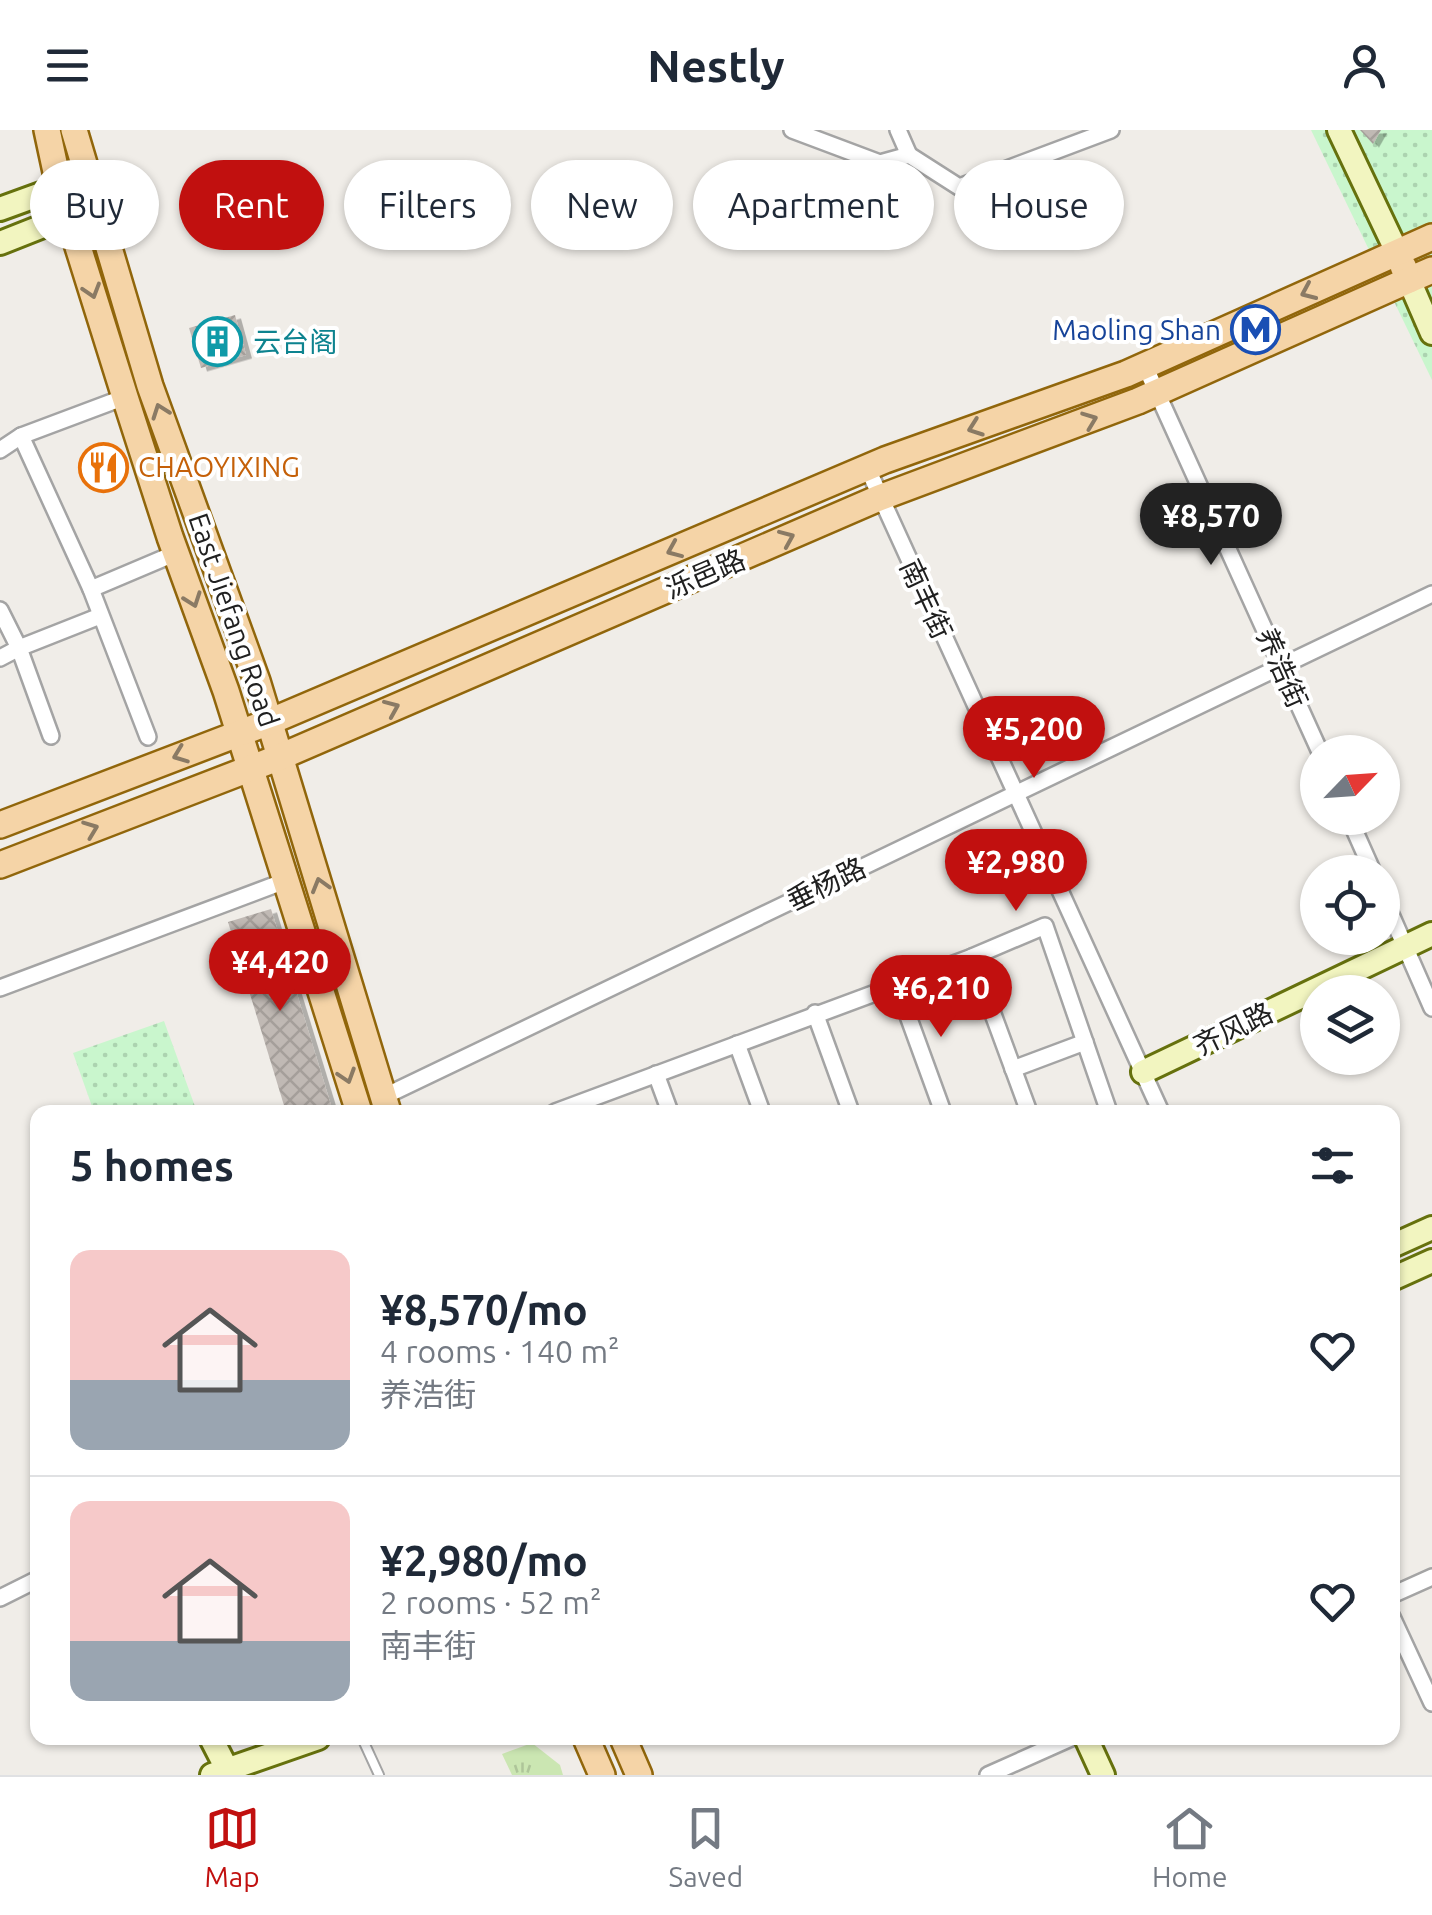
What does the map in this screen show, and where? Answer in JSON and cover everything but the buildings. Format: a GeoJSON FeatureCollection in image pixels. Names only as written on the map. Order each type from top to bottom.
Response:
{"type":"FeatureCollection","features":[{"type":"Feature","properties":{"kind":"main road","name":"East Jiefang Road"},"geometry":{"type":"LineString","coordinates":[[47,130],[53,160]]}},
{"type":"Feature","properties":{"kind":"main road","name":"East Jiefang Road"},"geometry":{"type":"LineString","coordinates":[[74,130],[83,160]]}},
{"type":"Feature","properties":{"kind":"main road","name":"泺邑路"},"geometry":{"type":"LineString","coordinates":[[0,825],[269,722],[867,467],[1144,366],[1432,236]]}},
{"type":"Feature","properties":{"kind":"main road","name":"East Jiefang Road"},"geometry":{"type":"LineString","coordinates":[[79,250],[239,732],[357,1105]]}},
{"type":"Feature","properties":{"kind":"main road","name":"East Jiefang Road"},"geometry":{"type":"LineString","coordinates":[[109,250],[150,386],[257,681],[386,1105]]}},
{"type":"Feature","properties":{"kind":"main road"},"geometry":{"type":"LineString","coordinates":[[1397,252],[1420,275]]}},
{"type":"Feature","properties":{"kind":"main road","name":"泺邑路"},"geometry":{"type":"LineString","coordinates":[[0,865],[280,757],[880,498],[1155,394],[1420,275]]}},
{"type":"Feature","properties":{"kind":"main road"},"geometry":{"type":"LineString","coordinates":[[589,1745],[602,1775]]}},
{"type":"Feature","properties":{"kind":"main road"},"geometry":{"type":"LineString","coordinates":[[627,1745],[639,1775]]}},
{"type":"Feature","properties":{"kind":"street"},"geometry":{"type":"LineString","coordinates":[[792,130],[880,163],[909,156]]}},
{"type":"Feature","properties":{"kind":"street"},"geometry":{"type":"LineString","coordinates":[[898,130],[909,156],[958,187],[1111,130]]}},
{"type":"Feature","properties":{"kind":"street"},"geometry":{"type":"LineString","coordinates":[[1339,130],[1397,252]]}},
{"type":"Feature","properties":{"kind":"street"},"geometry":{"type":"LineString","coordinates":[[0,209],[30,197]]}},
{"type":"Feature","properties":{"kind":"street"},"geometry":{"type":"LineString","coordinates":[[0,242],[30,231]]}},
{"type":"Feature","properties":{"kind":"street"},"geometry":{"type":"LineString","coordinates":[[1420,275],[1432,333]]}},
{"type":"Feature","properties":{"kind":"street","name":"养浩街"},"geometry":{"type":"LineString","coordinates":[[1144,366],[1312,735]]}},
{"type":"Feature","properties":{"kind":"street"},"geometry":{"type":"LineString","coordinates":[[0,450],[21,436],[125,397]]}},
{"type":"Feature","properties":{"kind":"street"},"geometry":{"type":"LineString","coordinates":[[21,436],[91,589],[148,737]]}},
{"type":"Feature","properties":{"kind":"street","name":"南丰街"},"geometry":{"type":"LineString","coordinates":[[867,467],[1158,1105]]}},
{"type":"Feature","properties":{"kind":"street"},"geometry":{"type":"LineString","coordinates":[[91,589],[176,552]]}},
{"type":"Feature","properties":{"kind":"street","name":"垂杨路"},"geometry":{"type":"LineString","coordinates":[[386,1105],[1015,794],[1432,594]]}},
{"type":"Feature","properties":{"kind":"street"},"geometry":{"type":"LineString","coordinates":[[0,610],[19,648],[51,736]]}},
{"type":"Feature","properties":{"kind":"street"},"geometry":{"type":"LineString","coordinates":[[0,658],[100,616]]}},
{"type":"Feature","properties":{"kind":"street"},"geometry":{"type":"LineString","coordinates":[[0,988],[285,881]]}},
{"type":"Feature","properties":{"kind":"street"},"geometry":{"type":"LineString","coordinates":[[588,1105],[656,1074],[972,957],[1044,926],[1107,1105]]}},
{"type":"Feature","properties":{"kind":"street"},"geometry":{"type":"LineString","coordinates":[[1400,933],[1432,1008]]}},
{"type":"Feature","properties":{"kind":"street","name":"齐风路"},"geometry":{"type":"LineString","coordinates":[[1143,1072],[1432,934]]}},
{"type":"Feature","properties":{"kind":"street"},"geometry":{"type":"LineString","coordinates":[[972,957],[1026,1105]]}},
{"type":"Feature","properties":{"kind":"street"},"geometry":{"type":"LineString","coordinates":[[896,983],[940,1105]]}},
{"type":"Feature","properties":{"kind":"street"},"geometry":{"type":"LineString","coordinates":[[816,1014],[848,1105]]}},
{"type":"Feature","properties":{"kind":"street"},"geometry":{"type":"LineString","coordinates":[[1013,1069],[1085,1042]]}},
{"type":"Feature","properties":{"kind":"street"},"geometry":{"type":"LineString","coordinates":[[737,1044],[759,1105]]}},
{"type":"Feature","properties":{"kind":"street"},"geometry":{"type":"LineString","coordinates":[[656,1074],[667,1105]]}},
{"type":"Feature","properties":{"kind":"street"},"geometry":{"type":"LineString","coordinates":[[1400,1242],[1432,1228]]}},
{"type":"Feature","properties":{"kind":"street"},"geometry":{"type":"LineString","coordinates":[[1400,1276],[1432,1261]]}},
{"type":"Feature","properties":{"kind":"street"},"geometry":{"type":"LineString","coordinates":[[1400,1591],[1432,1577]]}},
{"type":"Feature","properties":{"kind":"street"},"geometry":{"type":"LineString","coordinates":[[0,1598],[30,1583]]}},
{"type":"Feature","properties":{"kind":"street"},"geometry":{"type":"LineString","coordinates":[[1400,1634],[1432,1703]]}},
{"type":"Feature","properties":{"kind":"street"},"geometry":{"type":"LineString","coordinates":[[214,1745],[224,1773],[299,1745]]}},
{"type":"Feature","properties":{"kind":"street"},"geometry":{"type":"LineString","coordinates":[[988,1775],[1055,1745]]}},
{"type":"Feature","properties":{"kind":"street"},"geometry":{"type":"LineString","coordinates":[[1089,1745],[1103,1775]]}},
{"type":"Feature","properties":{"kind":"lane"},"geometry":{"type":"LineString","coordinates":[[365,1745],[379,1775]]}},
{"type":"Feature","properties":{"kind":"green space"},"geometry":{"type":"Polygon","coordinates":[[[1311,130],[1432,130],[1432,380],[1311,130]]]}},
{"type":"Feature","properties":{"kind":"green space"},"geometry":{"type":"Polygon","coordinates":[[[164,1021],[194,1105],[92,1105],[73,1053],[164,1021]]]}},
{"type":"Feature","properties":{"kind":"green space"},"geometry":{"type":"Polygon","coordinates":[[[535,1745],[560,1765],[563,1775],[512,1775],[502,1754],[535,1745]]]}},
{"type":"Feature","properties":{"kind":"place","name":"Maoling Shan"},"geometry":{"type":"Point","coordinates":[1256,330]}},
{"type":"Feature","properties":{"kind":"place","name":"云台阁"},"geometry":{"type":"Point","coordinates":[218,342]}},
{"type":"Feature","properties":{"kind":"place","name":"CHAOYIXING"},"geometry":{"type":"Point","coordinates":[103,467]}}]}
